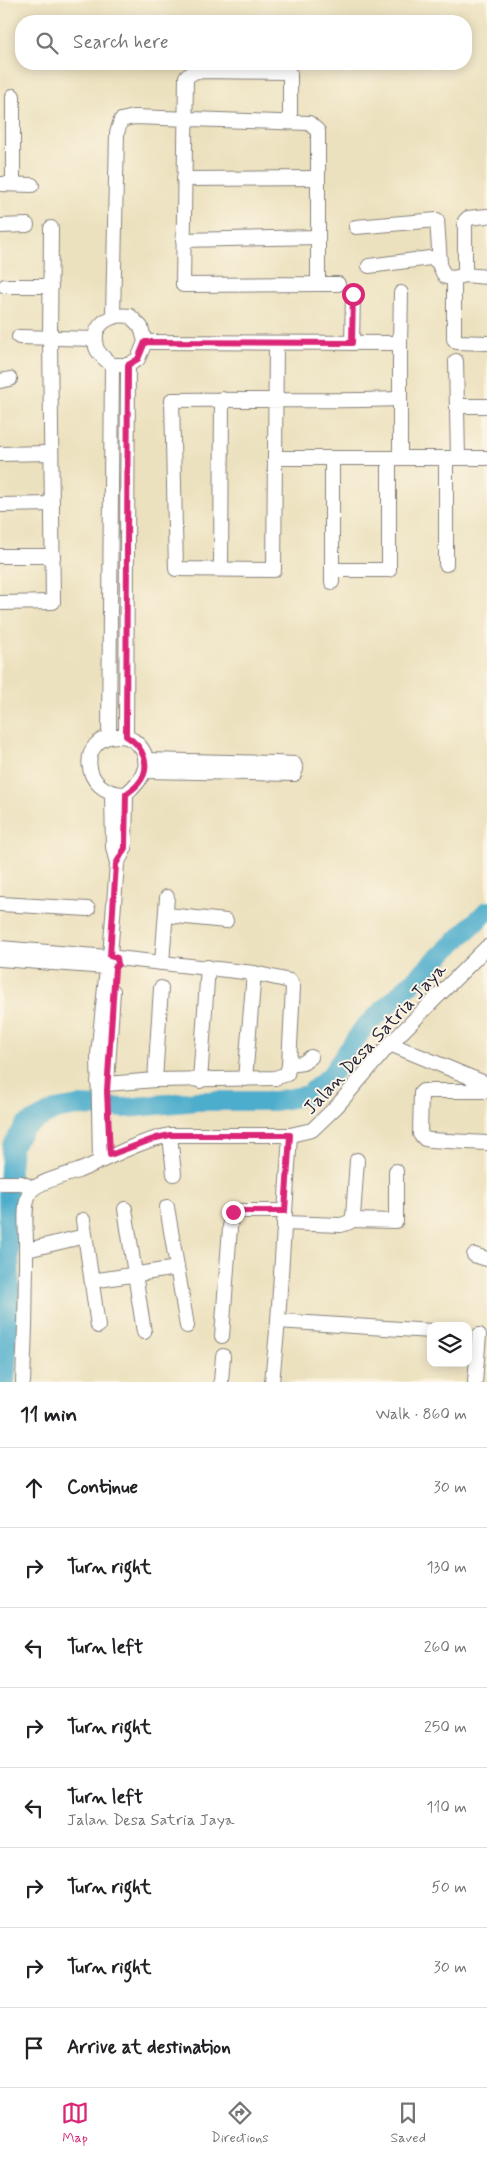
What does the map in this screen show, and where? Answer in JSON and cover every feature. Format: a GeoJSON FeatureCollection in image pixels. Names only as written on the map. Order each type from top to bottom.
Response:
{"type":"FeatureCollection","features":[{"type":"Feature","properties":{"kind":"street"},"geometry":{"type":"LineString","coordinates":[[290,122],[290,74],[282,71],[196,71],[186,77],[183,285],[338,284]]}},
{"type":"Feature","properties":{"kind":"street"},"geometry":{"type":"LineString","coordinates":[[13,96],[6,184],[32,185]]}},
{"type":"Feature","properties":{"kind":"street"},"geometry":{"type":"LineString","coordinates":[[113,316],[118,126],[121,120],[134,117],[309,123],[318,131],[318,284]]}},
{"type":"Feature","properties":{"kind":"street"},"geometry":{"type":"LineString","coordinates":[[184,179],[318,178]]}},
{"type":"Feature","properties":{"kind":"street"},"geometry":{"type":"LineString","coordinates":[[487,216],[468,218],[465,221],[454,339],[457,342],[487,343]]}},
{"type":"Feature","properties":{"kind":"street"},"geometry":{"type":"LineString","coordinates":[[356,226],[438,220],[440,263],[443,274],[487,277]]}},
{"type":"Feature","properties":{"kind":"street"},"geometry":{"type":"LineString","coordinates":[[0,226],[27,226]]}},
{"type":"Feature","properties":{"kind":"street"},"geometry":{"type":"LineString","coordinates":[[0,603],[53,602],[50,338],[51,228]]}},
{"type":"Feature","properties":{"kind":"street"},"geometry":{"type":"LineString","coordinates":[[183,240],[318,237]]}},
{"type":"Feature","properties":{"kind":"street"},"geometry":{"type":"LineString","coordinates":[[369,266],[430,258],[440,263]]}},
{"type":"Feature","properties":{"kind":"street"},"geometry":{"type":"LineString","coordinates":[[5,286],[51,286]]}},
{"type":"Feature","properties":{"kind":"street"},"geometry":{"type":"LineString","coordinates":[[352,343],[353,294]]}},
{"type":"Feature","properties":{"kind":"street"},"geometry":{"type":"LineString","coordinates":[[332,458],[332,576],[389,570],[394,458],[400,400],[402,294]]}},
{"type":"Feature","properties":{"kind":"street"},"geometry":{"type":"LineString","coordinates":[[113,316],[130,316],[141,327],[145,342],[138,359],[128,365],[112,364],[102,356],[96,347],[96,333],[105,320],[113,316]]}},
{"type":"Feature","properties":{"kind":"street"},"geometry":{"type":"LineString","coordinates":[[19,337],[96,339]]}},
{"type":"Feature","properties":{"kind":"street"},"geometry":{"type":"LineString","coordinates":[[145,342],[400,343]]}},
{"type":"Feature","properties":{"kind":"street"},"geometry":{"type":"LineString","coordinates":[[276,343],[276,401],[274,570],[176,569],[172,400],[276,401],[400,400]]}},
{"type":"Feature","properties":{"kind":"street"},"geometry":{"type":"LineString","coordinates":[[446,564],[457,406],[456,361]]}},
{"type":"Feature","properties":{"kind":"street"},"geometry":{"type":"LineString","coordinates":[[108,736],[112,364]]}},
{"type":"Feature","properties":{"kind":"street"},"geometry":{"type":"LineString","coordinates":[[126,736],[128,365]]}},
{"type":"Feature","properties":{"kind":"street"},"geometry":{"type":"LineString","coordinates":[[221,569],[222,399]]}},
{"type":"Feature","properties":{"kind":"street"},"geometry":{"type":"LineString","coordinates":[[457,406],[487,406]]}},
{"type":"Feature","properties":{"kind":"street"},"geometry":{"type":"LineString","coordinates":[[0,454],[51,453]]}},
{"type":"Feature","properties":{"kind":"street"},"geometry":{"type":"LineString","coordinates":[[275,458],[487,458]]}},
{"type":"Feature","properties":{"kind":"street"},"geometry":{"type":"LineString","coordinates":[[0,505],[52,504]]}},
{"type":"Feature","properties":{"kind":"street"},"geometry":{"type":"LineString","coordinates":[[0,556],[53,556]]}},
{"type":"Feature","properties":{"kind":"street"},"geometry":{"type":"LineString","coordinates":[[108,736],[126,736],[134,740],[140,748],[145,766],[139,784],[119,794],[98,784],[90,772],[88,760],[94,747],[108,736]]}},
{"type":"Feature","properties":{"kind":"street"},"geometry":{"type":"LineString","coordinates":[[274,763],[294,764],[296,768],[294,774],[145,766],[274,763]]}},
{"type":"Feature","properties":{"kind":"street"},"geometry":{"type":"LineString","coordinates":[[105,1158],[103,1088],[116,864],[112,847],[119,794]]}},
{"type":"Feature","properties":{"kind":"street"},"geometry":{"type":"LineString","coordinates":[[162,963],[167,897]]}},
{"type":"Feature","properties":{"kind":"street"},"geometry":{"type":"LineString","coordinates":[[0,904],[88,909]]}},
{"type":"Feature","properties":{"kind":"street"},"geometry":{"type":"LineString","coordinates":[[166,915],[226,921]]}},
{"type":"Feature","properties":{"kind":"street","name":"Jalan Desa Satria Jaya"},"geometry":{"type":"LineString","coordinates":[[27,1186],[156,1138],[170,1135],[290,1135],[312,1130],[324,1120],[390,1044],[487,947]]}},
{"type":"Feature","properties":{"kind":"street"},"geometry":{"type":"LineString","coordinates":[[0,948],[110,962]]}},
{"type":"Feature","properties":{"kind":"street"},"geometry":{"type":"LineString","coordinates":[[0,959],[162,963],[254,973],[290,981],[293,984],[289,1065],[288,1073],[283,1077],[200,1081],[154,1080],[103,1088]]}},
{"type":"Feature","properties":{"kind":"street"},"geometry":{"type":"LineString","coordinates":[[200,1081],[208,967]]}},
{"type":"Feature","properties":{"kind":"street"},"geometry":{"type":"LineString","coordinates":[[245,1079],[254,973]]}},
{"type":"Feature","properties":{"kind":"street"},"geometry":{"type":"LineString","coordinates":[[154,1080],[161,988]]}},
{"type":"Feature","properties":{"kind":"street"},"geometry":{"type":"LineString","coordinates":[[390,1044],[487,1084]]}},
{"type":"Feature","properties":{"kind":"street"},"geometry":{"type":"LineString","coordinates":[[289,1065],[303,1063],[311,1057]]}},
{"type":"Feature","properties":{"kind":"street"},"geometry":{"type":"LineString","coordinates":[[487,1091],[423,1091],[421,1093],[420,1134],[422,1137],[430,1140],[487,1143]]}},
{"type":"Feature","properties":{"kind":"street"},"geometry":{"type":"LineString","coordinates":[[170,1135],[174,1174]]}},
{"type":"Feature","properties":{"kind":"street"},"geometry":{"type":"LineString","coordinates":[[272,1382],[278,1321],[290,1135]]}},
{"type":"Feature","properties":{"kind":"street"},"geometry":{"type":"LineString","coordinates":[[351,1220],[353,1217],[357,1160]]}},
{"type":"Feature","properties":{"kind":"street"},"geometry":{"type":"LineString","coordinates":[[222,1336],[231,1214],[237,1211],[341,1225],[351,1220],[396,1222],[396,1171]]}},
{"type":"Feature","properties":{"kind":"street"},"geometry":{"type":"LineString","coordinates":[[1,1183],[27,1186],[23,1382]]}},
{"type":"Feature","properties":{"kind":"street"},"geometry":{"type":"LineString","coordinates":[[167,1207],[187,1326]]}},
{"type":"Feature","properties":{"kind":"street"},"geometry":{"type":"LineString","coordinates":[[125,1209],[144,1332]]}},
{"type":"Feature","properties":{"kind":"street"},"geometry":{"type":"LineString","coordinates":[[83,1220],[98,1326]]}},
{"type":"Feature","properties":{"kind":"street"},"geometry":{"type":"LineString","coordinates":[[26,1250],[85,1236]]}},
{"type":"Feature","properties":{"kind":"street"},"geometry":{"type":"LineString","coordinates":[[92,1281],[177,1268]]}},
{"type":"Feature","properties":{"kind":"street"},"geometry":{"type":"LineString","coordinates":[[278,1321],[427,1332]]}},
{"type":"Feature","properties":{"kind":"street"},"geometry":{"type":"LineString","coordinates":[[475,1382],[478,1335]]}},
{"type":"Feature","properties":{"kind":"street"},"geometry":{"type":"LineString","coordinates":[[222,1382],[223,1356]]}},
{"type":"Feature","properties":{"kind":"waterway"},"geometry":{"type":"LineString","coordinates":[[5,1382],[10,1301],[8,1195],[12,1146],[25,1126],[55,1110],[78,1106],[126,1108],[197,1101],[275,1101],[308,1095],[331,1075],[363,1029],[487,911]]}},
{"type":"Feature","properties":{"kind":"route"},"geometry":{"type":"LineString","coordinates":[[233,1212],[285,1211],[290,1135],[170,1135],[140,1143],[110,1155],[107,1084],[115,968],[118,964],[117,958],[110,956],[116,864],[125,848],[126,794],[139,784],[145,771],[145,760],[140,748],[134,740],[126,736],[128,365],[138,359],[145,342],[352,343],[353,294]]}}]}
